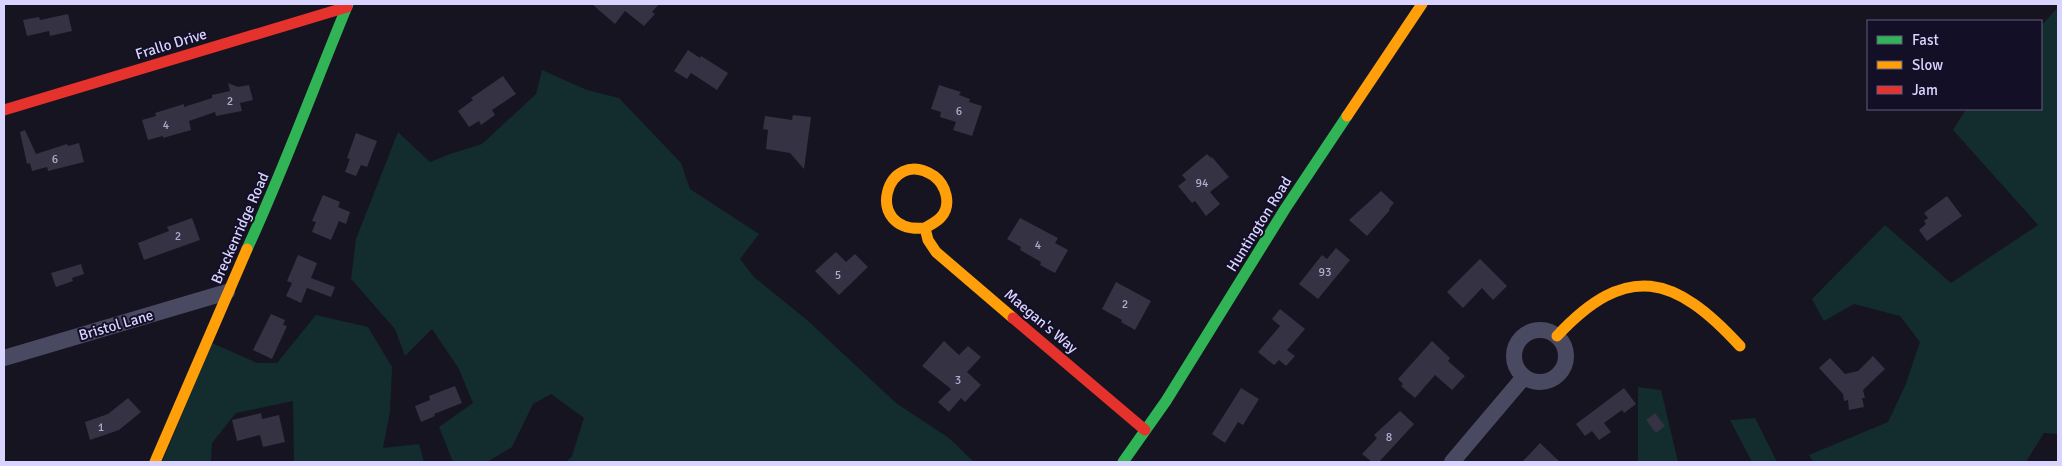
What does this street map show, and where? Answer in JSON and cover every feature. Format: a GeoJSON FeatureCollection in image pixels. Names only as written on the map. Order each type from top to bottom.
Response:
{"type":"FeatureCollection","features":[{"type":"Feature","properties":{"kind":"street","name":"Huntington Road"},"geometry":{"type":"LineString","coordinates":[[1123,462],[1198,351],[1285,209],[1422,4]]}},
{"type":"Feature","properties":{"kind":"street","name":"Frallo Drive"},"geometry":{"type":"LineString","coordinates":[[4,110],[347,6]]}},
{"type":"Feature","properties":{"kind":"street","name":"Breckenridge Road"},"geometry":{"type":"LineString","coordinates":[[155,462],[228,292],[271,198],[309,97],[347,6]]}},
{"type":"Feature","properties":{"kind":"street"},"geometry":{"type":"LineString","coordinates":[[919,169],[930,172],[940,180],[946,191],[946,204],[941,216],[937,222],[925,228],[912,230],[899,225],[887,209],[886,197],[889,186],[896,176],[907,170],[919,169]]}},
{"type":"Feature","properties":{"kind":"street","name":"Maegan's Way"},"geometry":{"type":"LineString","coordinates":[[925,228],[928,240],[936,252],[1145,430]]}},
{"type":"Feature","properties":{"kind":"street"},"geometry":{"type":"LineString","coordinates":[[1557,336],[1574,317],[1597,299],[1613,291],[1642,286],[1673,291],[1698,304],[1716,319],[1740,346]]}},
{"type":"Feature","properties":{"kind":"street","name":"Bristol Lane"},"geometry":{"type":"LineString","coordinates":[[4,358],[228,292]]}},
{"type":"Feature","properties":{"kind":"street"},"geometry":{"type":"LineString","coordinates":[[1540,330],[1557,336],[1563,344],[1566,355],[1564,366],[1558,374],[1550,380],[1539,382],[1524,377],[1518,370],[1514,357],[1515,348],[1520,340],[1526,334],[1540,330]]}},
{"type":"Feature","properties":{"kind":"street"},"geometry":{"type":"LineString","coordinates":[[1452,462],[1524,377]]}},
{"type":"Feature","properties":{"kind":"green space"},"geometry":{"type":"Polygon","coordinates":[[[2058,7],[2058,434],[2044,433],[2026,462],[1813,462],[1809,455],[1888,422],[1905,386],[1920,342],[1900,316],[1854,304],[1824,321],[1812,299],[1885,225],[1951,283],[2038,225],[1953,130],[1965,110],[2042,110],[2042,25],[2058,7]]]}},
{"type":"Feature","properties":{"kind":"green space"},"geometry":{"type":"Polygon","coordinates":[[[542,70],[587,90],[619,98],[681,163],[690,189],[759,234],[740,259],[754,277],[807,320],[896,403],[949,438],[974,462],[566,462],[572,456],[584,418],[551,394],[533,404],[512,447],[487,462],[453,462],[439,427],[473,403],[459,369],[432,329],[405,356],[395,329],[351,279],[356,239],[398,132],[430,162],[482,144],[536,94],[542,70]]]}},
{"type":"Feature","properties":{"kind":"green space"},"geometry":{"type":"Polygon","coordinates":[[[316,315],[368,327],[392,367],[390,412],[383,448],[419,444],[424,462],[294,462],[293,401],[236,413],[212,443],[211,462],[162,462],[212,343],[257,363],[277,363],[316,315]]]}},
{"type":"Feature","properties":{"kind":"green space"},"geometry":{"type":"Polygon","coordinates":[[[1638,387],[1661,390],[1678,462],[1638,462],[1638,387]]]}},
{"type":"Feature","properties":{"kind":"green space"},"geometry":{"type":"Polygon","coordinates":[[[1755,418],[1777,462],[1752,462],[1730,420],[1755,418]]]}},
{"type":"Feature","properties":{"kind":"building"},"geometry":{"type":"Polygon","coordinates":[[[592,4],[659,4],[652,12],[655,14],[644,26],[625,11],[615,24],[592,4]]]}},
{"type":"Feature","properties":{"kind":"building"},"geometry":{"type":"Polygon","coordinates":[[[68,14],[72,31],[50,36],[49,31],[27,36],[23,20],[39,17],[40,20],[68,14]]]}},
{"type":"Feature","properties":{"kind":"building"},"geometry":{"type":"Polygon","coordinates":[[[688,50],[728,73],[717,90],[691,73],[687,79],[674,71],[688,50]]]}},
{"type":"Feature","properties":{"kind":"building"},"geometry":{"type":"Polygon","coordinates":[[[503,76],[516,94],[492,110],[495,115],[481,125],[479,121],[469,127],[458,111],[473,100],[471,98],[503,76]]]}},
{"type":"Feature","properties":{"kind":"building"},"geometry":{"type":"Polygon","coordinates":[[[228,83],[238,87],[249,85],[253,100],[240,103],[242,111],[216,116],[215,112],[189,121],[191,130],[148,140],[142,120],[156,116],[155,113],[184,104],[184,107],[212,98],[212,95],[230,91],[228,83]]]}},
{"type":"Feature","properties":{"kind":"building"},"geometry":{"type":"Polygon","coordinates":[[[939,85],[961,92],[959,95],[970,99],[969,102],[982,106],[972,136],[953,130],[956,122],[940,117],[941,112],[931,109],[939,85]]]}},
{"type":"Feature","properties":{"kind":"building"},"geometry":{"type":"Polygon","coordinates":[[[793,115],[811,117],[804,169],[790,153],[766,149],[768,130],[763,129],[765,116],[792,120],[793,115]]]}},
{"type":"Feature","properties":{"kind":"building"},"geometry":{"type":"Polygon","coordinates":[[[25,130],[36,154],[67,144],[68,146],[79,143],[84,162],[48,171],[47,167],[32,171],[30,163],[27,164],[20,132],[25,130]]]}},
{"type":"Feature","properties":{"kind":"building"},"geometry":{"type":"Polygon","coordinates":[[[356,133],[377,141],[367,167],[361,165],[356,176],[345,172],[350,159],[347,158],[356,133]]]}},
{"type":"Feature","properties":{"kind":"building"},"geometry":{"type":"Polygon","coordinates":[[[1207,154],[1212,157],[1229,177],[1210,192],[1220,204],[1206,216],[1195,201],[1192,203],[1178,186],[1186,180],[1182,175],[1207,154]]]}},
{"type":"Feature","properties":{"kind":"building"},"geometry":{"type":"Polygon","coordinates":[[[1381,191],[1394,203],[1367,236],[1349,220],[1381,191]]]}},
{"type":"Feature","properties":{"kind":"building"},"geometry":{"type":"Polygon","coordinates":[[[323,195],[340,202],[338,207],[350,212],[346,224],[339,221],[331,240],[312,232],[316,222],[312,221],[323,195]]]}},
{"type":"Feature","properties":{"kind":"building"},"geometry":{"type":"Polygon","coordinates":[[[1947,196],[1962,216],[1927,241],[1919,230],[1926,224],[1924,221],[1928,218],[1924,213],[1947,196]]]}},
{"type":"Feature","properties":{"kind":"building"},"geometry":{"type":"Polygon","coordinates":[[[192,218],[200,240],[144,260],[138,243],[169,231],[167,227],[192,218]]]}},
{"type":"Feature","properties":{"kind":"building"},"geometry":{"type":"Polygon","coordinates":[[[1020,218],[1058,238],[1055,243],[1068,250],[1055,273],[1040,265],[1041,262],[1020,250],[1021,247],[1007,239],[1020,218]]]}},
{"type":"Feature","properties":{"kind":"building"},"geometry":{"type":"Polygon","coordinates":[[[1336,248],[1350,260],[1318,299],[1299,284],[1322,255],[1327,259],[1336,248]]]}},
{"type":"Feature","properties":{"kind":"building"},"geometry":{"type":"Polygon","coordinates":[[[836,252],[846,262],[855,254],[868,267],[839,295],[815,271],[836,252]]]}},
{"type":"Feature","properties":{"kind":"building"},"geometry":{"type":"Polygon","coordinates":[[[298,255],[317,263],[311,278],[335,287],[331,297],[307,288],[301,303],[286,296],[292,283],[287,281],[298,255]]]}},
{"type":"Feature","properties":{"kind":"building"},"geometry":{"type":"Polygon","coordinates":[[[1480,259],[1507,286],[1493,300],[1482,288],[1463,308],[1447,292],[1480,259]]]}},
{"type":"Feature","properties":{"kind":"building"},"geometry":{"type":"Polygon","coordinates":[[[81,264],[84,274],[72,278],[73,281],[56,287],[51,273],[81,264]]]}},
{"type":"Feature","properties":{"kind":"building"},"geometry":{"type":"Polygon","coordinates":[[[1116,282],[1151,301],[1135,330],[1102,309],[1116,282]]]}},
{"type":"Feature","properties":{"kind":"building"},"geometry":{"type":"Polygon","coordinates":[[[1280,309],[1305,329],[1287,350],[1295,356],[1286,366],[1279,360],[1274,365],[1258,352],[1280,326],[1272,319],[1280,309]]]}},
{"type":"Feature","properties":{"kind":"building"},"geometry":{"type":"Polygon","coordinates":[[[271,314],[285,320],[283,325],[287,326],[272,359],[253,350],[271,314]]]}},
{"type":"Feature","properties":{"kind":"building"},"geometry":{"type":"Polygon","coordinates":[[[944,341],[959,355],[968,346],[981,357],[967,372],[981,385],[965,402],[961,398],[949,412],[938,402],[951,389],[922,366],[944,341]]]}},
{"type":"Feature","properties":{"kind":"building"},"geometry":{"type":"Polygon","coordinates":[[[1432,341],[1450,358],[1448,361],[1465,376],[1452,390],[1435,375],[1415,398],[1401,386],[1403,384],[1398,379],[1432,341]]]}},
{"type":"Feature","properties":{"kind":"building"},"geometry":{"type":"Polygon","coordinates":[[[1873,356],[1885,369],[1863,390],[1865,398],[1862,398],[1864,407],[1849,410],[1848,400],[1844,401],[1843,394],[1819,368],[1830,358],[1845,374],[1858,371],[1873,356]]]}},
{"type":"Feature","properties":{"kind":"building"},"geometry":{"type":"Polygon","coordinates":[[[455,386],[462,403],[434,414],[435,416],[421,422],[415,406],[430,400],[429,396],[455,386]]]}},
{"type":"Feature","properties":{"kind":"building"},"geometry":{"type":"Polygon","coordinates":[[[1241,388],[1259,399],[1243,425],[1238,422],[1225,443],[1212,434],[1241,388]]]}},
{"type":"Feature","properties":{"kind":"building"},"geometry":{"type":"Polygon","coordinates":[[[1624,388],[1636,404],[1624,413],[1622,410],[1604,423],[1611,432],[1599,440],[1592,431],[1585,436],[1576,424],[1624,388]]]}},
{"type":"Feature","properties":{"kind":"building"},"geometry":{"type":"Polygon","coordinates":[[[128,398],[141,412],[119,430],[90,440],[85,422],[108,414],[128,398]]]}},
{"type":"Feature","properties":{"kind":"building"},"geometry":{"type":"Polygon","coordinates":[[[1400,411],[1414,424],[1379,462],[1372,462],[1362,454],[1377,438],[1374,435],[1400,411]]]}},
{"type":"Feature","properties":{"kind":"building"},"geometry":{"type":"Polygon","coordinates":[[[261,413],[262,419],[279,415],[285,442],[263,447],[260,435],[237,441],[232,420],[261,413]]]}},
{"type":"Feature","properties":{"kind":"building"},"geometry":{"type":"Polygon","coordinates":[[[1655,413],[1665,426],[1656,433],[1646,420],[1655,413]]]}},
{"type":"Feature","properties":{"kind":"building"},"geometry":{"type":"Polygon","coordinates":[[[1540,443],[1560,462],[1522,462],[1540,443]]]}},
{"type":"Feature","properties":{"kind":"traffic: fast"},"geometry":{"type":"LineString","coordinates":[[247,249],[261,219],[348,4]]}},
{"type":"Feature","properties":{"kind":"traffic: fast"},"geometry":{"type":"LineString","coordinates":[[1123,462],[1166,401],[1285,209],[1347,116]]}},
{"type":"Feature","properties":{"kind":"traffic: slow"},"geometry":{"type":"LineString","coordinates":[[1347,116],[1422,4]]}},
{"type":"Feature","properties":{"kind":"traffic: slow"},"geometry":{"type":"LineString","coordinates":[[925,228],[941,217],[946,207],[946,195],[942,185],[934,176],[917,169],[903,171],[893,180],[887,192],[887,206],[893,218],[905,226],[925,228],[928,240],[936,252],[1013,318]]}},
{"type":"Feature","properties":{"kind":"traffic: slow"},"geometry":{"type":"LineString","coordinates":[[155,462],[247,249]]}},
{"type":"Feature","properties":{"kind":"traffic: slow"},"geometry":{"type":"LineString","coordinates":[[1557,336],[1582,312],[1606,296],[1629,287],[1650,286],[1672,292],[1694,304],[1716,322],[1740,346]]}},
{"type":"Feature","properties":{"kind":"traffic: jam"},"geometry":{"type":"LineString","coordinates":[[4,110],[347,7]]}},
{"type":"Feature","properties":{"kind":"traffic: jam"},"geometry":{"type":"LineString","coordinates":[[1013,318],[1145,430]]}}]}
